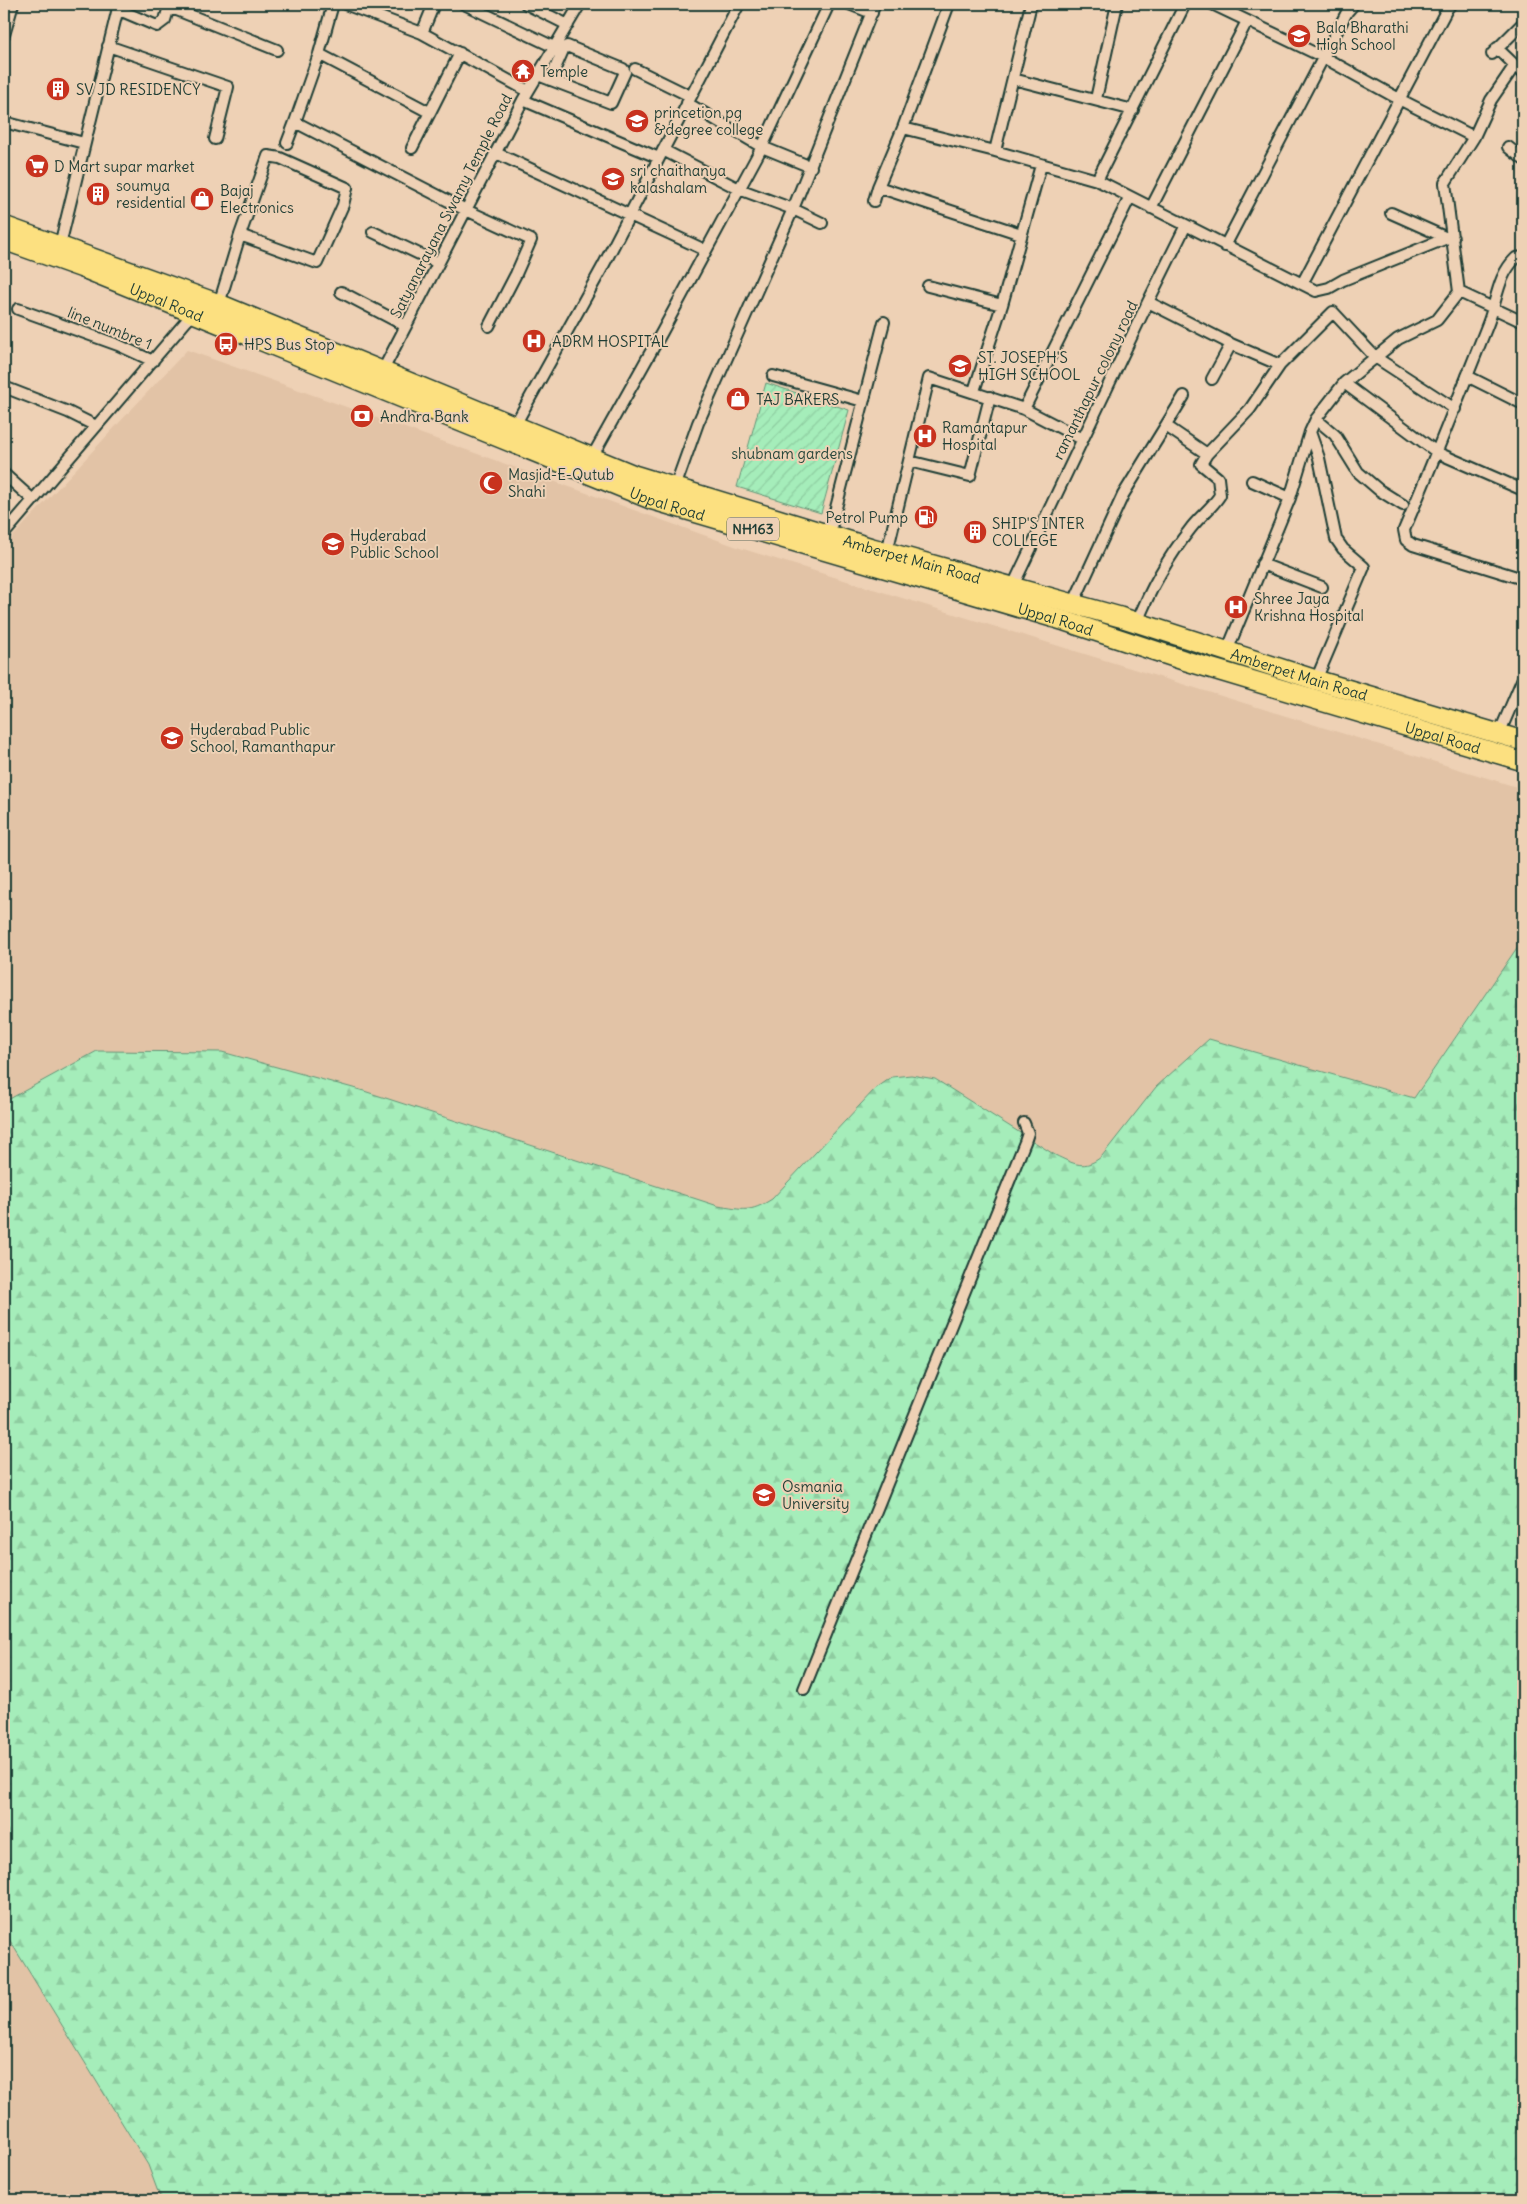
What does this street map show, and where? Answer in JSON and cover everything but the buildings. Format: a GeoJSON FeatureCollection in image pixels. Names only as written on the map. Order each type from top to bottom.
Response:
{"type":"FeatureCollection","features":[{"type":"Feature","properties":{"kind":"highway","name":"Amberpet Main Road"},"geometry":{"type":"LineString","coordinates":[[4,226],[60,246],[515,425],[634,475],[672,496],[829,535],[888,552],[1010,595],[1073,604],[1227,650],[1316,680],[1523,741]]}},
{"type":"Feature","properties":{"kind":"highway","name":"Uppal Road"},"geometry":{"type":"LineString","coordinates":[[4,240],[88,270],[206,305],[653,500],[672,496],[1010,595],[1183,660],[1523,761]]}},
{"type":"Feature","properties":{"kind":"street"},"geometry":{"type":"LineString","coordinates":[[4,35],[14,4]]}},
{"type":"Feature","properties":{"kind":"street"},"geometry":{"type":"LineString","coordinates":[[287,143],[319,54],[333,4]]}},
{"type":"Feature","properties":{"kind":"street"},"geometry":{"type":"LineString","coordinates":[[346,4],[422,33],[460,53],[526,95],[739,189],[793,209],[822,223]]}},
{"type":"Feature","properties":{"kind":"street"},"geometry":{"type":"LineString","coordinates":[[422,33],[434,4]]}},
{"type":"Feature","properties":{"kind":"street"},"geometry":{"type":"LineString","coordinates":[[464,4],[554,47]]}},
{"type":"Feature","properties":{"kind":"street"},"geometry":{"type":"LineString","coordinates":[[526,4],[568,25]]}},
{"type":"Feature","properties":{"kind":"street","name":"Satyanarayana Swamy Temple Road"},"geometry":{"type":"LineString","coordinates":[[382,372],[526,95],[580,4]]}},
{"type":"Feature","properties":{"kind":"street"},"geometry":{"type":"LineString","coordinates":[[515,425],[631,214],[739,4]]}},
{"type":"Feature","properties":{"kind":"street"},"geometry":{"type":"LineString","coordinates":[[592,457],[762,147],[829,4]]}},
{"type":"Feature","properties":{"kind":"street"},"geometry":{"type":"LineString","coordinates":[[672,496],[698,423],[811,167],[874,8],[849,4]]}},
{"type":"Feature","properties":{"kind":"street"},"geometry":{"type":"LineString","coordinates":[[874,201],[949,4]]}},
{"type":"Feature","properties":{"kind":"street"},"geometry":{"type":"LineString","coordinates":[[996,151],[1031,4]]}},
{"type":"Feature","properties":{"kind":"street"},"geometry":{"type":"LineString","coordinates":[[1096,99],[1117,4]]}},
{"type":"Feature","properties":{"kind":"street"},"geometry":{"type":"LineString","coordinates":[[1097,180],[1185,4]]}},
{"type":"Feature","properties":{"kind":"street"},"geometry":{"type":"LineString","coordinates":[[1212,4],[1323,57],[1399,99],[1474,137]]}},
{"type":"Feature","properties":{"kind":"street"},"geometry":{"type":"LineString","coordinates":[[1225,246],[1323,57],[1347,12],[1354,4]]}},
{"type":"Feature","properties":{"kind":"street"},"geometry":{"type":"LineString","coordinates":[[1302,284],[1451,4]]}},
{"type":"Feature","properties":{"kind":"street"},"geometry":{"type":"LineString","coordinates":[[60,246],[118,6],[157,26],[165,20],[168,10],[177,10],[277,50]]}},
{"type":"Feature","properties":{"kind":"street"},"geometry":{"type":"LineString","coordinates":[[1151,208],[1247,21]]}},
{"type":"Feature","properties":{"kind":"street"},"geometry":{"type":"LineString","coordinates":[[1523,23],[1494,51],[1523,73]]}},
{"type":"Feature","properties":{"kind":"street"},"geometry":{"type":"LineString","coordinates":[[108,46],[228,87],[215,139]]}},
{"type":"Feature","properties":{"kind":"street"},"geometry":{"type":"LineString","coordinates":[[538,75],[550,80],[611,103],[625,72],[623,69],[567,46],[564,48],[550,80]]}},
{"type":"Feature","properties":{"kind":"street"},"geometry":{"type":"LineString","coordinates":[[412,148],[460,53]]}},
{"type":"Feature","properties":{"kind":"street"},"geometry":{"type":"LineString","coordinates":[[319,54],[429,112]]}},
{"type":"Feature","properties":{"kind":"street"},"geometry":{"type":"LineString","coordinates":[[1227,650],[1290,498],[1310,432],[1316,419],[1344,383],[1398,339],[1437,320],[1459,292],[1450,238],[1445,183],[1474,137],[1491,100],[1515,66]]}},
{"type":"Feature","properties":{"kind":"street"},"geometry":{"type":"LineString","coordinates":[[635,69],[762,147],[811,167]]}},
{"type":"Feature","properties":{"kind":"street"},"geometry":{"type":"LineString","coordinates":[[1013,78],[1133,110]]}},
{"type":"Feature","properties":{"kind":"street"},"geometry":{"type":"LineString","coordinates":[[4,122],[84,143]]}},
{"type":"Feature","properties":{"kind":"street"},"geometry":{"type":"LineString","coordinates":[[295,122],[466,210],[531,240],[489,326]]}},
{"type":"Feature","properties":{"kind":"street"},"geometry":{"type":"LineString","coordinates":[[903,128],[996,151],[1097,180],[1316,291],[1328,288],[1343,280],[1450,238]]}},
{"type":"Feature","properties":{"kind":"street"},"geometry":{"type":"LineString","coordinates":[[1508,147],[1523,159]]}},
{"type":"Feature","properties":{"kind":"street"},"geometry":{"type":"LineString","coordinates":[[496,153],[631,214],[705,250]]}},
{"type":"Feature","properties":{"kind":"street"},"geometry":{"type":"LineString","coordinates":[[4,534],[153,361],[206,305],[240,235],[268,156],[280,158],[347,188],[343,205],[317,263],[240,235]]}},
{"type":"Feature","properties":{"kind":"street"},"geometry":{"type":"LineString","coordinates":[[974,391],[1002,305],[1020,234],[1041,165]]}},
{"type":"Feature","properties":{"kind":"street"},"geometry":{"type":"LineString","coordinates":[[878,187],[1020,234]]}},
{"type":"Feature","properties":{"kind":"street"},"geometry":{"type":"LineString","coordinates":[[1024,409],[1130,197]]}},
{"type":"Feature","properties":{"kind":"street"},"geometry":{"type":"LineString","coordinates":[[1391,212],[1450,238]]}},
{"type":"Feature","properties":{"kind":"street"},"geometry":{"type":"LineString","coordinates":[[1148,302],[1186,226]]}},
{"type":"Feature","properties":{"kind":"street"},"geometry":{"type":"LineString","coordinates":[[373,232],[438,263]]}},
{"type":"Feature","properties":{"kind":"street"},"geometry":{"type":"LineString","coordinates":[[1523,257],[1516,258],[1508,266],[1501,278],[1494,308],[1438,453],[1404,530],[1406,540],[1413,546],[1523,579]]}},
{"type":"Feature","properties":{"kind":"street"},"geometry":{"type":"LineString","coordinates":[[928,286],[1002,305]]}},
{"type":"Feature","properties":{"kind":"street"},"geometry":{"type":"LineString","coordinates":[[341,292],[406,326]]}},
{"type":"Feature","properties":{"kind":"street"},"geometry":{"type":"LineString","coordinates":[[1459,292],[1523,322]]}},
{"type":"Feature","properties":{"kind":"street","name":"ramanthapur colony road"},"geometry":{"type":"LineString","coordinates":[[1010,595],[1148,302],[1230,344],[1280,365]]}},
{"type":"Feature","properties":{"kind":"street","name":"line numbre 1"},"geometry":{"type":"LineString","coordinates":[[18,309],[118,345],[153,361]]}},
{"type":"Feature","properties":{"kind":"street"},"geometry":{"type":"LineString","coordinates":[[1137,623],[1147,595],[1182,539],[1202,513],[1220,495],[1218,478],[1201,464],[1207,454],[1250,409],[1280,365],[1332,312],[1375,357],[1455,409]]}},
{"type":"Feature","properties":{"kind":"street"},"geometry":{"type":"LineString","coordinates":[[829,535],[884,322]]}},
{"type":"Feature","properties":{"kind":"street"},"geometry":{"type":"LineString","coordinates":[[1212,379],[1230,344]]}},
{"type":"Feature","properties":{"kind":"street"},"geometry":{"type":"LineString","coordinates":[[773,376],[863,401]]}},
{"type":"Feature","properties":{"kind":"street"},"geometry":{"type":"LineString","coordinates":[[1467,376],[1523,404]]}},
{"type":"Feature","properties":{"kind":"street"},"geometry":{"type":"LineString","coordinates":[[888,552],[929,378],[974,391],[1024,409],[1082,439]]}},
{"type":"Feature","properties":{"kind":"street"},"geometry":{"type":"LineString","coordinates":[[1344,383],[1438,453],[1523,490]]}},
{"type":"Feature","properties":{"kind":"street"},"geometry":{"type":"LineString","coordinates":[[4,387],[68,412],[96,426]]}},
{"type":"Feature","properties":{"kind":"street"},"geometry":{"type":"LineString","coordinates":[[1073,604],[1123,495],[1184,396]]}},
{"type":"Feature","properties":{"kind":"street"},"geometry":{"type":"LineString","coordinates":[[909,462],[970,476],[990,397]]}},
{"type":"Feature","properties":{"kind":"street"},"geometry":{"type":"LineString","coordinates":[[1316,419],[1335,435],[1358,472],[1379,490],[1403,505]]}},
{"type":"Feature","properties":{"kind":"street"},"geometry":{"type":"LineString","coordinates":[[1166,426],[1207,454]]}},
{"type":"Feature","properties":{"kind":"street"},"geometry":{"type":"LineString","coordinates":[[1310,432],[1325,481],[1336,539],[1342,549],[1364,567],[1316,680]]}},
{"type":"Feature","properties":{"kind":"street"},"geometry":{"type":"LineString","coordinates":[[4,474],[33,500]]}},
{"type":"Feature","properties":{"kind":"street"},"geometry":{"type":"LineString","coordinates":[[1252,481],[1290,498]]}},
{"type":"Feature","properties":{"kind":"street"},"geometry":{"type":"LineString","coordinates":[[1262,564],[1322,587]]}},
{"type":"Feature","properties":{"kind":"street"},"geometry":{"type":"LineString","coordinates":[[1500,734],[1523,678]]}},
{"type":"Feature","properties":{"kind":"street"},"geometry":{"type":"LineString","coordinates":[[804,1688],[1025,1142],[1028,1133],[1024,1123]]}},
{"type":"Feature","properties":{"kind":"shaded area","name":"Osmania University"},"geometry":{"type":"Polygon","coordinates":[[[187,350],[740,548],[1523,789],[1523,2200],[4,2200],[4,546],[187,350]]]}},
{"type":"Feature","properties":{"kind":"green space","name":"shubnam gardens"},"geometry":{"type":"Polygon","coordinates":[[[766,383],[849,410],[821,513],[737,487],[766,383]]]}},
{"type":"Feature","properties":{"kind":"green space","name":"Osmania University"},"geometry":{"type":"Polygon","coordinates":[[[1523,939],[1523,2200],[161,2200],[148,2165],[4,1931],[4,1102],[97,1051],[222,1052],[364,1091],[718,1206],[746,1209],[758,1207],[772,1199],[875,1089],[892,1077],[911,1075],[935,1079],[1055,1155],[1074,1163],[1085,1165],[1096,1161],[1102,1156],[1156,1087],[1209,1039],[1414,1098],[1523,939]]]}},
{"type":"Feature","properties":{"kind":"place","name":"Bala Bharathi High School"},"geometry":{"type":"Point","coordinates":[1299,36]}},
{"type":"Feature","properties":{"kind":"place","name":"Temple"},"geometry":{"type":"Point","coordinates":[523,71]}},
{"type":"Feature","properties":{"kind":"place","name":"SV JD RESIDENCY"},"geometry":{"type":"Point","coordinates":[58,89]}},
{"type":"Feature","properties":{"kind":"place","name":"princetion pg &degree college"},"geometry":{"type":"Point","coordinates":[637,121]}},
{"type":"Feature","properties":{"kind":"place","name":"D Mart supar market"},"geometry":{"type":"Point","coordinates":[37,166]}},
{"type":"Feature","properties":{"kind":"place","name":"sri chaithanya kalashalam"},"geometry":{"type":"Point","coordinates":[613,179]}},
{"type":"Feature","properties":{"kind":"place","name":"soumya residential"},"geometry":{"type":"Point","coordinates":[98,194]}},
{"type":"Feature","properties":{"kind":"place","name":"Bajaj Electronics"},"geometry":{"type":"Point","coordinates":[202,199]}},
{"type":"Feature","properties":{"kind":"place","name":"ADRM HOSPITAL"},"geometry":{"type":"Point","coordinates":[534,341]}},
{"type":"Feature","properties":{"kind":"place","name":"HPS Bus Stop"},"geometry":{"type":"Point","coordinates":[226,344]}},
{"type":"Feature","properties":{"kind":"place","name":"ST. JOSEPH'S HIGH SCHOOL"},"geometry":{"type":"Point","coordinates":[960,366]}},
{"type":"Feature","properties":{"kind":"place","name":"TAJ BAKERS"},"geometry":{"type":"Point","coordinates":[738,399]}},
{"type":"Feature","properties":{"kind":"place","name":"Andhra Bank"},"geometry":{"type":"Point","coordinates":[362,416]}},
{"type":"Feature","properties":{"kind":"place","name":"Ramantapur Hospital"},"geometry":{"type":"Point","coordinates":[925,436]}},
{"type":"Feature","properties":{"kind":"place","name":"Masjid-E-Qutub Shahi"},"geometry":{"type":"Point","coordinates":[491,483]}},
{"type":"Feature","properties":{"kind":"place","name":"Petrol Pump"},"geometry":{"type":"Point","coordinates":[926,517]}},
{"type":"Feature","properties":{"kind":"place","name":"SHIP'S INTER COLLEGE"},"geometry":{"type":"Point","coordinates":[975,532]}},
{"type":"Feature","properties":{"kind":"place","name":"Hyderabad Public School"},"geometry":{"type":"Point","coordinates":[333,544]}},
{"type":"Feature","properties":{"kind":"place","name":"Shree Jaya Krishna Hospital"},"geometry":{"type":"Point","coordinates":[1236,607]}},
{"type":"Feature","properties":{"kind":"place","name":"Hyderabad Public School, Ramanthapur"},"geometry":{"type":"Point","coordinates":[172,738]}},
{"type":"Feature","properties":{"kind":"place","name":"Osmania University"},"geometry":{"type":"Point","coordinates":[764,1495]}}]}
